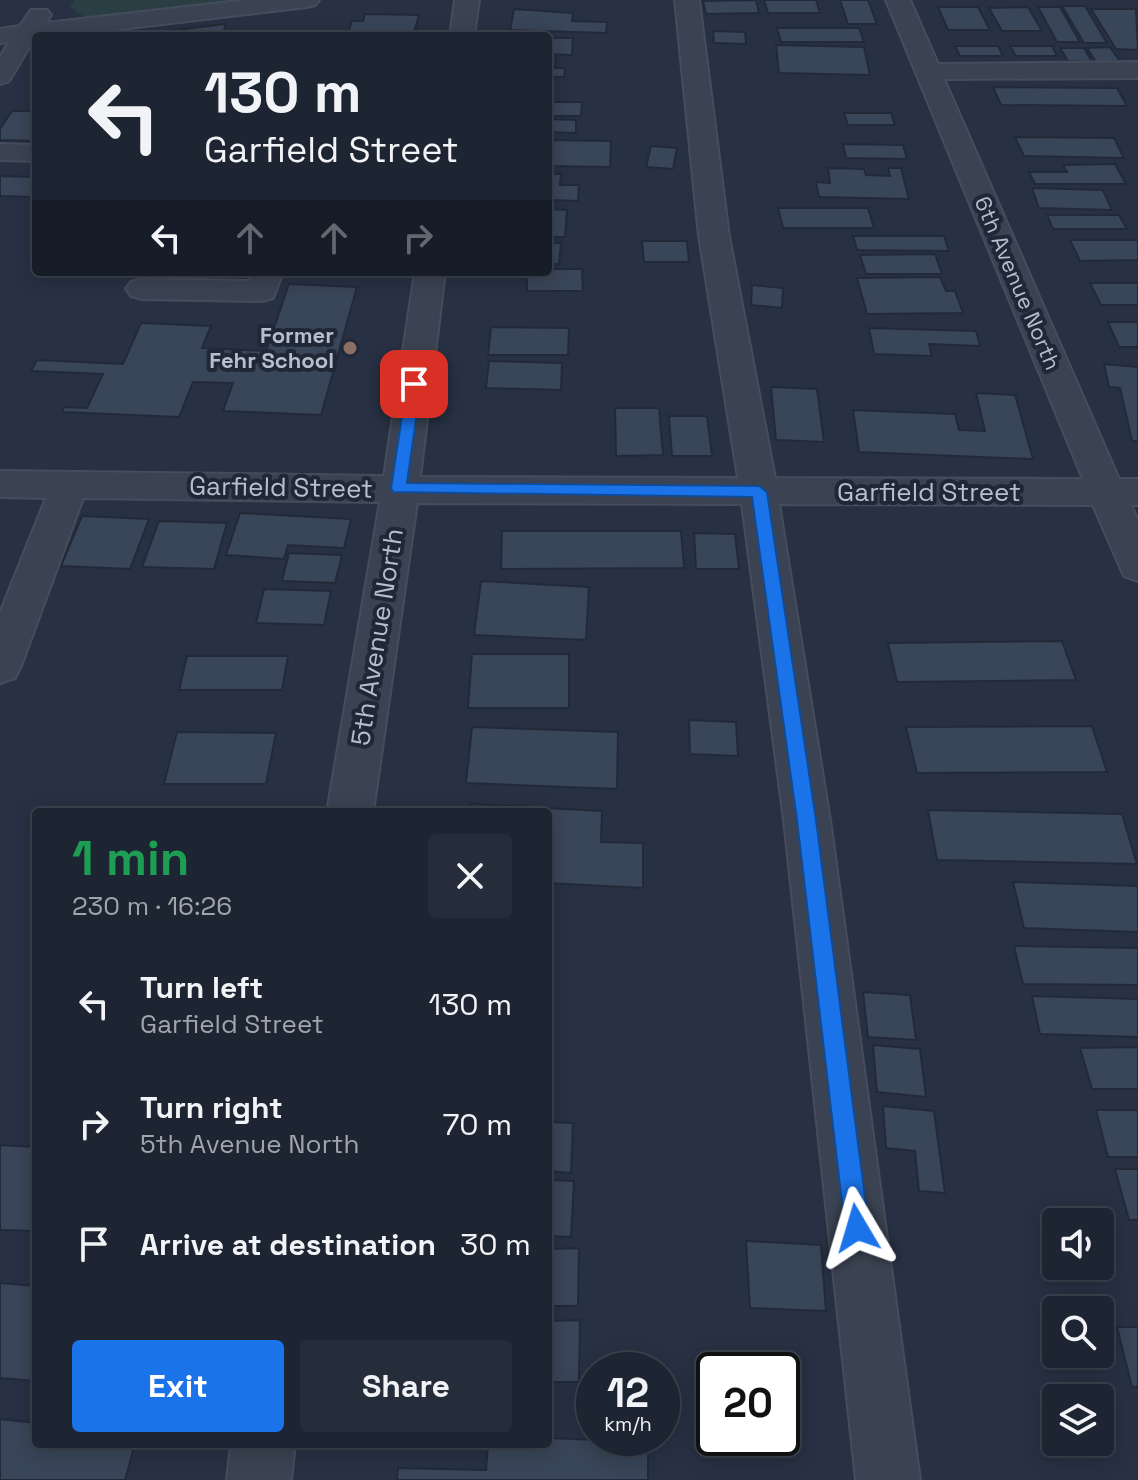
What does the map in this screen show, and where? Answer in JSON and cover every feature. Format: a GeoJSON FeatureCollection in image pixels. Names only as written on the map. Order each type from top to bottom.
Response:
{"type":"FeatureCollection","features":[{"type":"Feature","properties":{"kind":"street"},"geometry":{"type":"LineString","coordinates":[[0,76],[49,0]]}},
{"type":"Feature","properties":{"kind":"street"},"geometry":{"type":"LineString","coordinates":[[36,32],[307,0]]}},
{"type":"Feature","properties":{"kind":"street"},"geometry":{"type":"LineString","coordinates":[[463,32],[467,0]]}},
{"type":"Feature","properties":{"kind":"street"},"geometry":{"type":"LineString","coordinates":[[687,0],[714,236],[759,492],[807,820],[888,1480]]}},
{"type":"Feature","properties":{"kind":"street","name":"6th Avenue North"},"geometry":{"type":"LineString","coordinates":[[898,0],[928,72],[1123,492],[1138,566]]}},
{"type":"Feature","properties":{"kind":"street"},"geometry":{"type":"LineString","coordinates":[[238,32],[247,7]]}},
{"type":"Feature","properties":{"kind":"street"},"geometry":{"type":"LineString","coordinates":[[0,36],[32,33]]}},
{"type":"Feature","properties":{"kind":"street"},"geometry":{"type":"LineString","coordinates":[[928,72],[1138,70]]}},
{"type":"Feature","properties":{"kind":"street"},"geometry":{"type":"LineString","coordinates":[[0,152],[32,153]]}},
{"type":"Feature","properties":{"kind":"street"},"geometry":{"type":"LineString","coordinates":[[142,290],[262,291],[267,276]]}},
{"type":"Feature","properties":{"kind":"street","name":"5th Avenue North"},"geometry":{"type":"LineString","coordinates":[[351,808],[429,276]]}},
{"type":"Feature","properties":{"kind":"street","name":"Garfield Street"},"geometry":{"type":"LineString","coordinates":[[0,484],[759,492],[1123,492]]}},
{"type":"Feature","properties":{"kind":"street"},"geometry":{"type":"LineString","coordinates":[[0,666],[69,485]]}},
{"type":"Feature","properties":{"kind":"street"},"geometry":{"type":"LineString","coordinates":[[259,1480],[263,1448]]}},
{"type":"Feature","properties":{"kind":"green space"},"geometry":{"type":"Polygon","coordinates":[[[75,0],[240,0],[86,18],[70,7],[75,0]]]}},
{"type":"Feature","properties":{"kind":"building"},"geometry":{"type":"Polygon","coordinates":[[[756,0],[759,13],[706,14],[703,1],[756,0]]]}},
{"type":"Feature","properties":{"kind":"building"},"geometry":{"type":"Polygon","coordinates":[[[764,0],[816,0],[820,13],[768,13],[764,0]]]}},
{"type":"Feature","properties":{"kind":"building"},"geometry":{"type":"Polygon","coordinates":[[[840,0],[868,0],[877,24],[848,24],[840,0]]]}},
{"type":"Feature","properties":{"kind":"building"},"geometry":{"type":"Polygon","coordinates":[[[1062,6],[1085,6],[1107,43],[1084,43],[1062,6]]]}},
{"type":"Feature","properties":{"kind":"building"},"geometry":{"type":"Polygon","coordinates":[[[938,7],[978,7],[990,30],[948,30],[938,7]]]}},
{"type":"Feature","properties":{"kind":"building"},"geometry":{"type":"Polygon","coordinates":[[[1028,7],[1042,31],[1002,31],[989,8],[1028,7]]]}},
{"type":"Feature","properties":{"kind":"building"},"geometry":{"type":"Polygon","coordinates":[[[1038,7],[1060,7],[1080,42],[1057,42],[1038,7]]]}},
{"type":"Feature","properties":{"kind":"building"},"geometry":{"type":"Polygon","coordinates":[[[514,9],[573,13],[572,21],[607,22],[606,33],[510,30],[514,9]]]}},
{"type":"Feature","properties":{"kind":"building"},"geometry":{"type":"Polygon","coordinates":[[[1091,9],[1136,9],[1138,50],[1116,49],[1091,9]]]}},
{"type":"Feature","properties":{"kind":"building"},"geometry":{"type":"Polygon","coordinates":[[[365,14],[419,15],[414,32],[348,32],[352,21],[363,21],[365,14]]]}},
{"type":"Feature","properties":{"kind":"building"},"geometry":{"type":"Polygon","coordinates":[[[226,24],[223,32],[158,32],[226,24]]]}},
{"type":"Feature","properties":{"kind":"building"},"geometry":{"type":"Polygon","coordinates":[[[777,28],[859,28],[864,42],[781,42],[777,28]]]}},
{"type":"Feature","properties":{"kind":"building"},"geometry":{"type":"Polygon","coordinates":[[[713,31],[745,32],[746,44],[714,43],[713,31]]]}},
{"type":"Feature","properties":{"kind":"building"},"geometry":{"type":"Polygon","coordinates":[[[552,38],[573,38],[572,55],[552,54],[552,38]]]}},
{"type":"Feature","properties":{"kind":"building"},"geometry":{"type":"Polygon","coordinates":[[[776,45],[864,47],[870,75],[779,73],[776,45]]]}},
{"type":"Feature","properties":{"kind":"building"},"geometry":{"type":"Polygon","coordinates":[[[955,46],[998,46],[1003,56],[960,56],[955,46]]]}},
{"type":"Feature","properties":{"kind":"building"},"geometry":{"type":"Polygon","coordinates":[[[1010,46],[1052,46],[1057,56],[1016,56],[1010,46]]]}},
{"type":"Feature","properties":{"kind":"building"},"geometry":{"type":"Polygon","coordinates":[[[1110,47],[1120,61],[1096,62],[1087,48],[1110,47]]]}},
{"type":"Feature","properties":{"kind":"building"},"geometry":{"type":"Polygon","coordinates":[[[1060,48],[1084,48],[1092,62],[1068,61],[1060,48]]]}},
{"type":"Feature","properties":{"kind":"building"},"geometry":{"type":"Polygon","coordinates":[[[552,58],[556,58],[555,68],[565,68],[564,77],[552,77],[552,58]]]}},
{"type":"Feature","properties":{"kind":"building"},"geometry":{"type":"Polygon","coordinates":[[[993,87],[1117,88],[1127,106],[1001,105],[993,87]]]}},
{"type":"Feature","properties":{"kind":"building"},"geometry":{"type":"Polygon","coordinates":[[[552,102],[582,102],[581,116],[552,116],[552,102]]]}},
{"type":"Feature","properties":{"kind":"building"},"geometry":{"type":"Polygon","coordinates":[[[12,111],[32,111],[32,141],[0,140],[0,129],[12,111]]]}},
{"type":"Feature","properties":{"kind":"building"},"geometry":{"type":"Polygon","coordinates":[[[844,113],[891,113],[895,125],[848,125],[844,113]]]}},
{"type":"Feature","properties":{"kind":"building"},"geometry":{"type":"Polygon","coordinates":[[[552,119],[576,120],[576,133],[552,132],[552,119]]]}},
{"type":"Feature","properties":{"kind":"building"},"geometry":{"type":"Polygon","coordinates":[[[1015,137],[1114,138],[1124,158],[1024,156],[1015,137]]]}},
{"type":"Feature","properties":{"kind":"building"},"geometry":{"type":"Polygon","coordinates":[[[552,140],[611,141],[610,167],[552,166],[552,140]]]}},
{"type":"Feature","properties":{"kind":"building"},"geometry":{"type":"Polygon","coordinates":[[[843,144],[903,145],[907,159],[846,158],[843,144]]]}},
{"type":"Feature","properties":{"kind":"building"},"geometry":{"type":"Polygon","coordinates":[[[651,146],[677,148],[673,169],[646,167],[651,146]]]}},
{"type":"Feature","properties":{"kind":"building"},"geometry":{"type":"Polygon","coordinates":[[[1115,164],[1126,184],[1035,184],[1029,172],[1067,172],[1063,165],[1115,164]]]}},
{"type":"Feature","properties":{"kind":"building"},"geometry":{"type":"Polygon","coordinates":[[[828,168],[864,169],[866,175],[890,176],[888,168],[901,168],[909,199],[819,197],[816,182],[830,183],[828,168]]]}},
{"type":"Feature","properties":{"kind":"building"},"geometry":{"type":"Polygon","coordinates":[[[552,174],[561,174],[560,185],[579,185],[578,201],[552,200],[552,174]]]}},
{"type":"Feature","properties":{"kind":"building"},"geometry":{"type":"Polygon","coordinates":[[[0,176],[32,177],[32,197],[0,196],[0,176]]]}},
{"type":"Feature","properties":{"kind":"building"},"geometry":{"type":"Polygon","coordinates":[[[1032,188],[1103,190],[1112,210],[1039,208],[1032,188]]]}},
{"type":"Feature","properties":{"kind":"building"},"geometry":{"type":"Polygon","coordinates":[[[778,208],[868,208],[874,228],[783,228],[778,208]]]}},
{"type":"Feature","properties":{"kind":"building"},"geometry":{"type":"Polygon","coordinates":[[[552,209],[567,210],[565,237],[552,237],[552,209]]]}},
{"type":"Feature","properties":{"kind":"building"},"geometry":{"type":"Polygon","coordinates":[[[1047,215],[1119,215],[1127,229],[1053,229],[1047,215]]]}},
{"type":"Feature","properties":{"kind":"building"},"geometry":{"type":"Polygon","coordinates":[[[853,236],[944,236],[949,251],[857,250],[853,236]]]}},
{"type":"Feature","properties":{"kind":"building"},"geometry":{"type":"Polygon","coordinates":[[[1070,240],[1138,240],[1138,260],[1080,261],[1070,240]]]}},
{"type":"Feature","properties":{"kind":"building"},"geometry":{"type":"Polygon","coordinates":[[[642,241],[687,241],[689,262],[644,262],[642,241]]]}},
{"type":"Feature","properties":{"kind":"building"},"geometry":{"type":"Polygon","coordinates":[[[552,243],[561,243],[559,264],[552,264],[552,243]]]}},
{"type":"Feature","properties":{"kind":"building"},"geometry":{"type":"Polygon","coordinates":[[[935,254],[942,274],[866,274],[860,255],[935,254]]]}},
{"type":"Feature","properties":{"kind":"building"},"geometry":{"type":"Polygon","coordinates":[[[552,269],[582,269],[583,291],[527,291],[527,276],[552,276],[552,269]]]}},
{"type":"Feature","properties":{"kind":"building"},"geometry":{"type":"Polygon","coordinates":[[[940,277],[946,291],[955,291],[963,313],[867,314],[857,278],[940,277]]]}},
{"type":"Feature","properties":{"kind":"building"},"geometry":{"type":"Polygon","coordinates":[[[1090,283],[1138,283],[1138,305],[1101,305],[1090,283]]]}},
{"type":"Feature","properties":{"kind":"building"},"geometry":{"type":"Polygon","coordinates":[[[289,284],[357,287],[321,415],[223,411],[233,383],[193,382],[179,417],[62,412],[64,407],[87,408],[103,374],[31,371],[37,360],[123,364],[141,323],[211,326],[202,348],[266,351],[289,284]]]}},
{"type":"Feature","properties":{"kind":"building"},"geometry":{"type":"Polygon","coordinates":[[[752,285],[783,288],[782,308],[751,305],[752,285]]]}},
{"type":"Feature","properties":{"kind":"building"},"geometry":{"type":"Polygon","coordinates":[[[1108,322],[1138,322],[1138,347],[1119,347],[1108,322]]]}},
{"type":"Feature","properties":{"kind":"building"},"geometry":{"type":"Polygon","coordinates":[[[491,327],[569,328],[568,355],[488,355],[491,327]]]}},
{"type":"Feature","properties":{"kind":"building"},"geometry":{"type":"Polygon","coordinates":[[[869,328],[976,331],[980,346],[929,344],[932,356],[874,354],[869,328]]]}},
{"type":"Feature","properties":{"kind":"building"},"geometry":{"type":"Polygon","coordinates":[[[489,361],[562,363],[561,390],[486,388],[489,361]]]}},
{"type":"Feature","properties":{"kind":"building"},"geometry":{"type":"Polygon","coordinates":[[[1104,364],[1138,367],[1138,441],[1132,441],[1120,388],[1109,387],[1104,364]]]}},
{"type":"Feature","properties":{"kind":"building"},"geometry":{"type":"Polygon","coordinates":[[[771,387],[817,389],[824,442],[776,440],[771,387]]]}},
{"type":"Feature","properties":{"kind":"building"},"geometry":{"type":"Polygon","coordinates":[[[976,393],[1015,395],[1033,459],[859,452],[853,410],[955,414],[959,430],[985,431],[976,393]]]}},
{"type":"Feature","properties":{"kind":"building"},"geometry":{"type":"Polygon","coordinates":[[[615,408],[659,408],[663,455],[616,456],[615,408]]]}},
{"type":"Feature","properties":{"kind":"building"},"geometry":{"type":"Polygon","coordinates":[[[669,416],[707,416],[712,456],[672,456],[669,416]]]}},
{"type":"Feature","properties":{"kind":"building"},"geometry":{"type":"Polygon","coordinates":[[[240,513],[351,519],[344,548],[288,545],[284,559],[226,555],[240,513]]]}},
{"type":"Feature","properties":{"kind":"building"},"geometry":{"type":"Polygon","coordinates":[[[82,516],[149,519],[130,569],[61,566],[82,516]]]}},
{"type":"Feature","properties":{"kind":"building"},"geometry":{"type":"Polygon","coordinates":[[[159,521],[227,523],[214,569],[142,567],[159,521]]]}},
{"type":"Feature","properties":{"kind":"building"},"geometry":{"type":"Polygon","coordinates":[[[502,531],[681,531],[684,568],[501,569],[502,531]]]}},
{"type":"Feature","properties":{"kind":"building"},"geometry":{"type":"Polygon","coordinates":[[[694,533],[735,534],[739,569],[696,569],[694,533]]]}},
{"type":"Feature","properties":{"kind":"building"},"geometry":{"type":"Polygon","coordinates":[[[289,553],[342,555],[335,583],[282,581],[289,553]]]}},
{"type":"Feature","properties":{"kind":"building"},"geometry":{"type":"Polygon","coordinates":[[[481,581],[589,587],[586,640],[474,635],[481,581]]]}},
{"type":"Feature","properties":{"kind":"building"},"geometry":{"type":"Polygon","coordinates":[[[264,589],[331,591],[324,625],[256,623],[264,589]]]}},
{"type":"Feature","properties":{"kind":"building"},"geometry":{"type":"Polygon","coordinates":[[[1062,641],[1076,680],[897,682],[888,643],[1062,641]]]}},
{"type":"Feature","properties":{"kind":"building"},"geometry":{"type":"Polygon","coordinates":[[[472,654],[569,654],[569,708],[468,708],[472,654]]]}},
{"type":"Feature","properties":{"kind":"building"},"geometry":{"type":"Polygon","coordinates":[[[187,656],[288,656],[282,690],[179,690],[187,656]]]}},
{"type":"Feature","properties":{"kind":"building"},"geometry":{"type":"Polygon","coordinates":[[[689,720],[736,722],[738,756],[690,754],[689,720]]]}},
{"type":"Feature","properties":{"kind":"building"},"geometry":{"type":"Polygon","coordinates":[[[1092,726],[1107,772],[917,773],[906,727],[1092,726]]]}},
{"type":"Feature","properties":{"kind":"building"},"geometry":{"type":"Polygon","coordinates":[[[472,727],[618,732],[617,789],[466,783],[472,727]]]}},
{"type":"Feature","properties":{"kind":"building"},"geometry":{"type":"Polygon","coordinates":[[[177,732],[276,733],[266,784],[164,784],[177,732]]]}},
{"type":"Feature","properties":{"kind":"building"},"geometry":{"type":"Polygon","coordinates":[[[470,804],[545,808],[470,808],[470,804]]]}},
{"type":"Feature","properties":{"kind":"building"},"geometry":{"type":"Polygon","coordinates":[[[552,808],[602,811],[601,842],[643,843],[643,888],[552,883],[552,808]]]}},
{"type":"Feature","properties":{"kind":"building"},"geometry":{"type":"Polygon","coordinates":[[[928,810],[1122,814],[1137,864],[937,860],[928,810]]]}},
{"type":"Feature","properties":{"kind":"building"},"geometry":{"type":"Polygon","coordinates":[[[1013,882],[1138,886],[1138,932],[1024,928],[1013,882]]]}},
{"type":"Feature","properties":{"kind":"building"},"geometry":{"type":"Polygon","coordinates":[[[1014,946],[1138,948],[1138,985],[1023,984],[1014,946]]]}},
{"type":"Feature","properties":{"kind":"building"},"geometry":{"type":"Polygon","coordinates":[[[863,992],[910,995],[916,1040],[868,1037],[863,992]]]}},
{"type":"Feature","properties":{"kind":"building"},"geometry":{"type":"Polygon","coordinates":[[[1032,996],[1138,999],[1138,1037],[1040,1034],[1032,996]]]}},
{"type":"Feature","properties":{"kind":"building"},"geometry":{"type":"Polygon","coordinates":[[[873,1045],[920,1049],[926,1097],[877,1092],[873,1045]]]}},
{"type":"Feature","properties":{"kind":"building"},"geometry":{"type":"Polygon","coordinates":[[[1138,1047],[1138,1089],[1092,1089],[1080,1048],[1138,1047]]]}},
{"type":"Feature","properties":{"kind":"building"},"geometry":{"type":"Polygon","coordinates":[[[883,1106],[934,1111],[945,1193],[919,1191],[915,1151],[886,1148],[883,1106]]]}},
{"type":"Feature","properties":{"kind":"building"},"geometry":{"type":"Polygon","coordinates":[[[1096,1110],[1138,1110],[1138,1157],[1108,1157],[1096,1110]]]}},
{"type":"Feature","properties":{"kind":"building"},"geometry":{"type":"Polygon","coordinates":[[[552,1122],[573,1123],[571,1173],[552,1171],[552,1122]]]}},
{"type":"Feature","properties":{"kind":"building"},"geometry":{"type":"Polygon","coordinates":[[[0,1145],[32,1147],[32,1231],[0,1230],[0,1145]]]}},
{"type":"Feature","properties":{"kind":"building"},"geometry":{"type":"Polygon","coordinates":[[[1115,1169],[1138,1169],[1138,1220],[1129,1220],[1115,1169]]]}},
{"type":"Feature","properties":{"kind":"building"},"geometry":{"type":"Polygon","coordinates":[[[552,1180],[574,1181],[571,1237],[552,1236],[552,1180]]]}},
{"type":"Feature","properties":{"kind":"building"},"geometry":{"type":"Polygon","coordinates":[[[746,1241],[821,1245],[826,1311],[750,1308],[746,1241]]]}},
{"type":"Feature","properties":{"kind":"building"},"geometry":{"type":"Polygon","coordinates":[[[579,1248],[578,1306],[552,1306],[552,1249],[579,1248]]]}},
{"type":"Feature","properties":{"kind":"building"},"geometry":{"type":"Polygon","coordinates":[[[0,1283],[32,1286],[32,1381],[0,1378],[0,1283]]]}},
{"type":"Feature","properties":{"kind":"building"},"geometry":{"type":"Polygon","coordinates":[[[580,1320],[576,1382],[552,1382],[552,1321],[580,1320]]]}},
{"type":"Feature","properties":{"kind":"building"},"geometry":{"type":"Polygon","coordinates":[[[1117,1327],[1138,1327],[1138,1387],[1132,1387],[1117,1327]]]}},
{"type":"Feature","properties":{"kind":"building"},"geometry":{"type":"Polygon","coordinates":[[[0,1419],[32,1423],[32,1448],[134,1448],[125,1480],[0,1480],[0,1419]]]}},
{"type":"Feature","properties":{"kind":"building"},"geometry":{"type":"Polygon","coordinates":[[[552,1438],[576,1439],[576,1456],[648,1456],[648,1480],[397,1480],[398,1468],[486,1470],[488,1448],[552,1448],[552,1438]]]}},
{"type":"Feature","properties":{"kind":"place","name":"Former Fehr School"},"geometry":{"type":"Point","coordinates":[350,348]}},
{"type":"Feature","properties":{"kind":"route"},"geometry":{"type":"LineString","coordinates":[[414,384],[399,488],[759,492],[807,820],[857,1228]]}}]}
